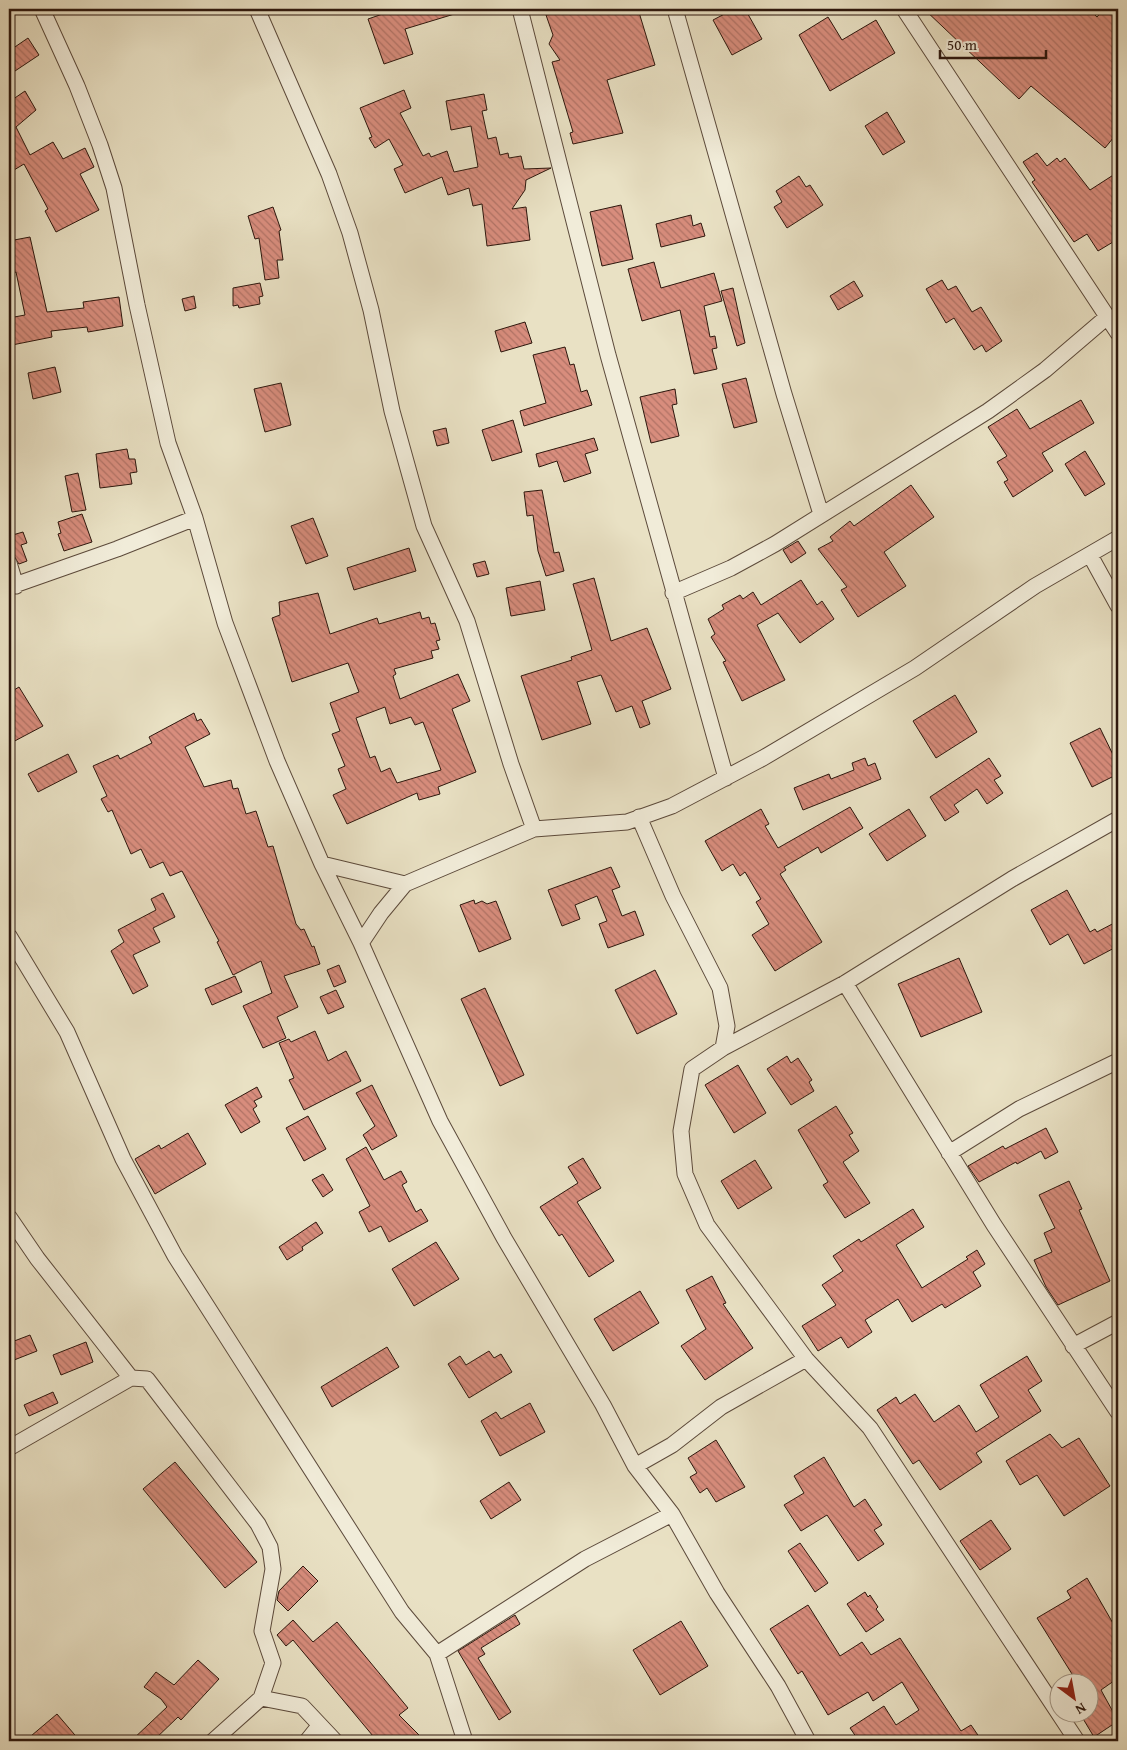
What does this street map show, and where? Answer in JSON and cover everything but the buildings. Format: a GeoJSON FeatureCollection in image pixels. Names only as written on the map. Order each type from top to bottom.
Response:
{"type":"FeatureCollection","features":[{"type":"Feature","properties":{"kind":"street"},"geometry":{"type":"LineString","coordinates":[[42,9],[77,86],[100,145],[114,188],[137,305],[168,443],[195,518],[226,623],[277,761],[322,864],[361,942],[440,1121],[504,1238],[603,1405],[635,1466],[672,1514],[717,1593],[778,1686],[808,1741]]}},
{"type":"Feature","properties":{"kind":"street"},"geometry":{"type":"LineString","coordinates":[[257,9],[329,174],[350,233],[370,310],[392,411],[424,526],[467,621],[511,764],[534,829]]}},
{"type":"Feature","properties":{"kind":"street"},"geometry":{"type":"LineString","coordinates":[[520,9],[608,355],[726,778]]}},
{"type":"Feature","properties":{"kind":"street"},"geometry":{"type":"LineString","coordinates":[[674,9],[784,394],[821,514]]}},
{"type":"Feature","properties":{"kind":"street"},"geometry":{"type":"LineString","coordinates":[[904,9],[1118,333]]}},
{"type":"Feature","properties":{"kind":"street"},"geometry":{"type":"LineString","coordinates":[[673,593],[731,568],[988,411],[1045,370],[1107,317]]}},
{"type":"Feature","properties":{"kind":"street"},"geometry":{"type":"LineString","coordinates":[[9,563],[12,587],[195,518]]}},
{"type":"Feature","properties":{"kind":"street"},"geometry":{"type":"LineString","coordinates":[[361,942],[381,913],[406,884],[534,829],[627,822],[672,806],[763,758],[915,668],[1035,586],[1118,538]]}},
{"type":"Feature","properties":{"kind":"street"},"geometry":{"type":"LineString","coordinates":[[1090,554],[1118,606]]}},
{"type":"Feature","properties":{"kind":"street"},"geometry":{"type":"LineString","coordinates":[[639,817],[673,896],[720,988],[727,1026],[723,1048]]}},
{"type":"Feature","properties":{"kind":"street"},"geometry":{"type":"LineString","coordinates":[[1077,1741],[870,1428],[806,1359],[707,1225],[685,1174],[681,1131],[692,1069],[723,1048],[845,983],[1012,879],[1118,819]]}},
{"type":"Feature","properties":{"kind":"street"},"geometry":{"type":"LineString","coordinates":[[322,864],[406,884]]}},
{"type":"Feature","properties":{"kind":"street"},"geometry":{"type":"LineString","coordinates":[[9,936],[67,1032],[123,1159],[175,1256],[402,1612],[437,1654],[465,1741]]}},
{"type":"Feature","properties":{"kind":"street"},"geometry":{"type":"LineString","coordinates":[[845,983],[949,1153],[1073,1346],[1118,1412]]}},
{"type":"Feature","properties":{"kind":"street"},"geometry":{"type":"LineString","coordinates":[[949,1153],[1019,1109],[1118,1061]]}},
{"type":"Feature","properties":{"kind":"street"},"geometry":{"type":"LineString","coordinates":[[9,1217],[37,1258],[131,1378]]}},
{"type":"Feature","properties":{"kind":"street"},"geometry":{"type":"LineString","coordinates":[[1073,1346],[1118,1322]]}},
{"type":"Feature","properties":{"kind":"street"},"geometry":{"type":"LineString","coordinates":[[635,1466],[672,1446],[722,1406],[806,1359]]}},
{"type":"Feature","properties":{"kind":"street"},"geometry":{"type":"LineString","coordinates":[[9,1448],[131,1378],[147,1379],[258,1524],[270,1547],[273,1569],[262,1632],[273,1663],[261,1698],[213,1741]]}},
{"type":"Feature","properties":{"kind":"street"},"geometry":{"type":"LineString","coordinates":[[437,1654],[585,1559],[672,1514]]}},
{"type":"Feature","properties":{"kind":"street"},"geometry":{"type":"LineString","coordinates":[[261,1698],[302,1706],[334,1741]]}},
{"type":"Feature","properties":{"kind":"street"},"geometry":{"type":"LineString","coordinates":[[307,1741],[319,1726]]}}]}
